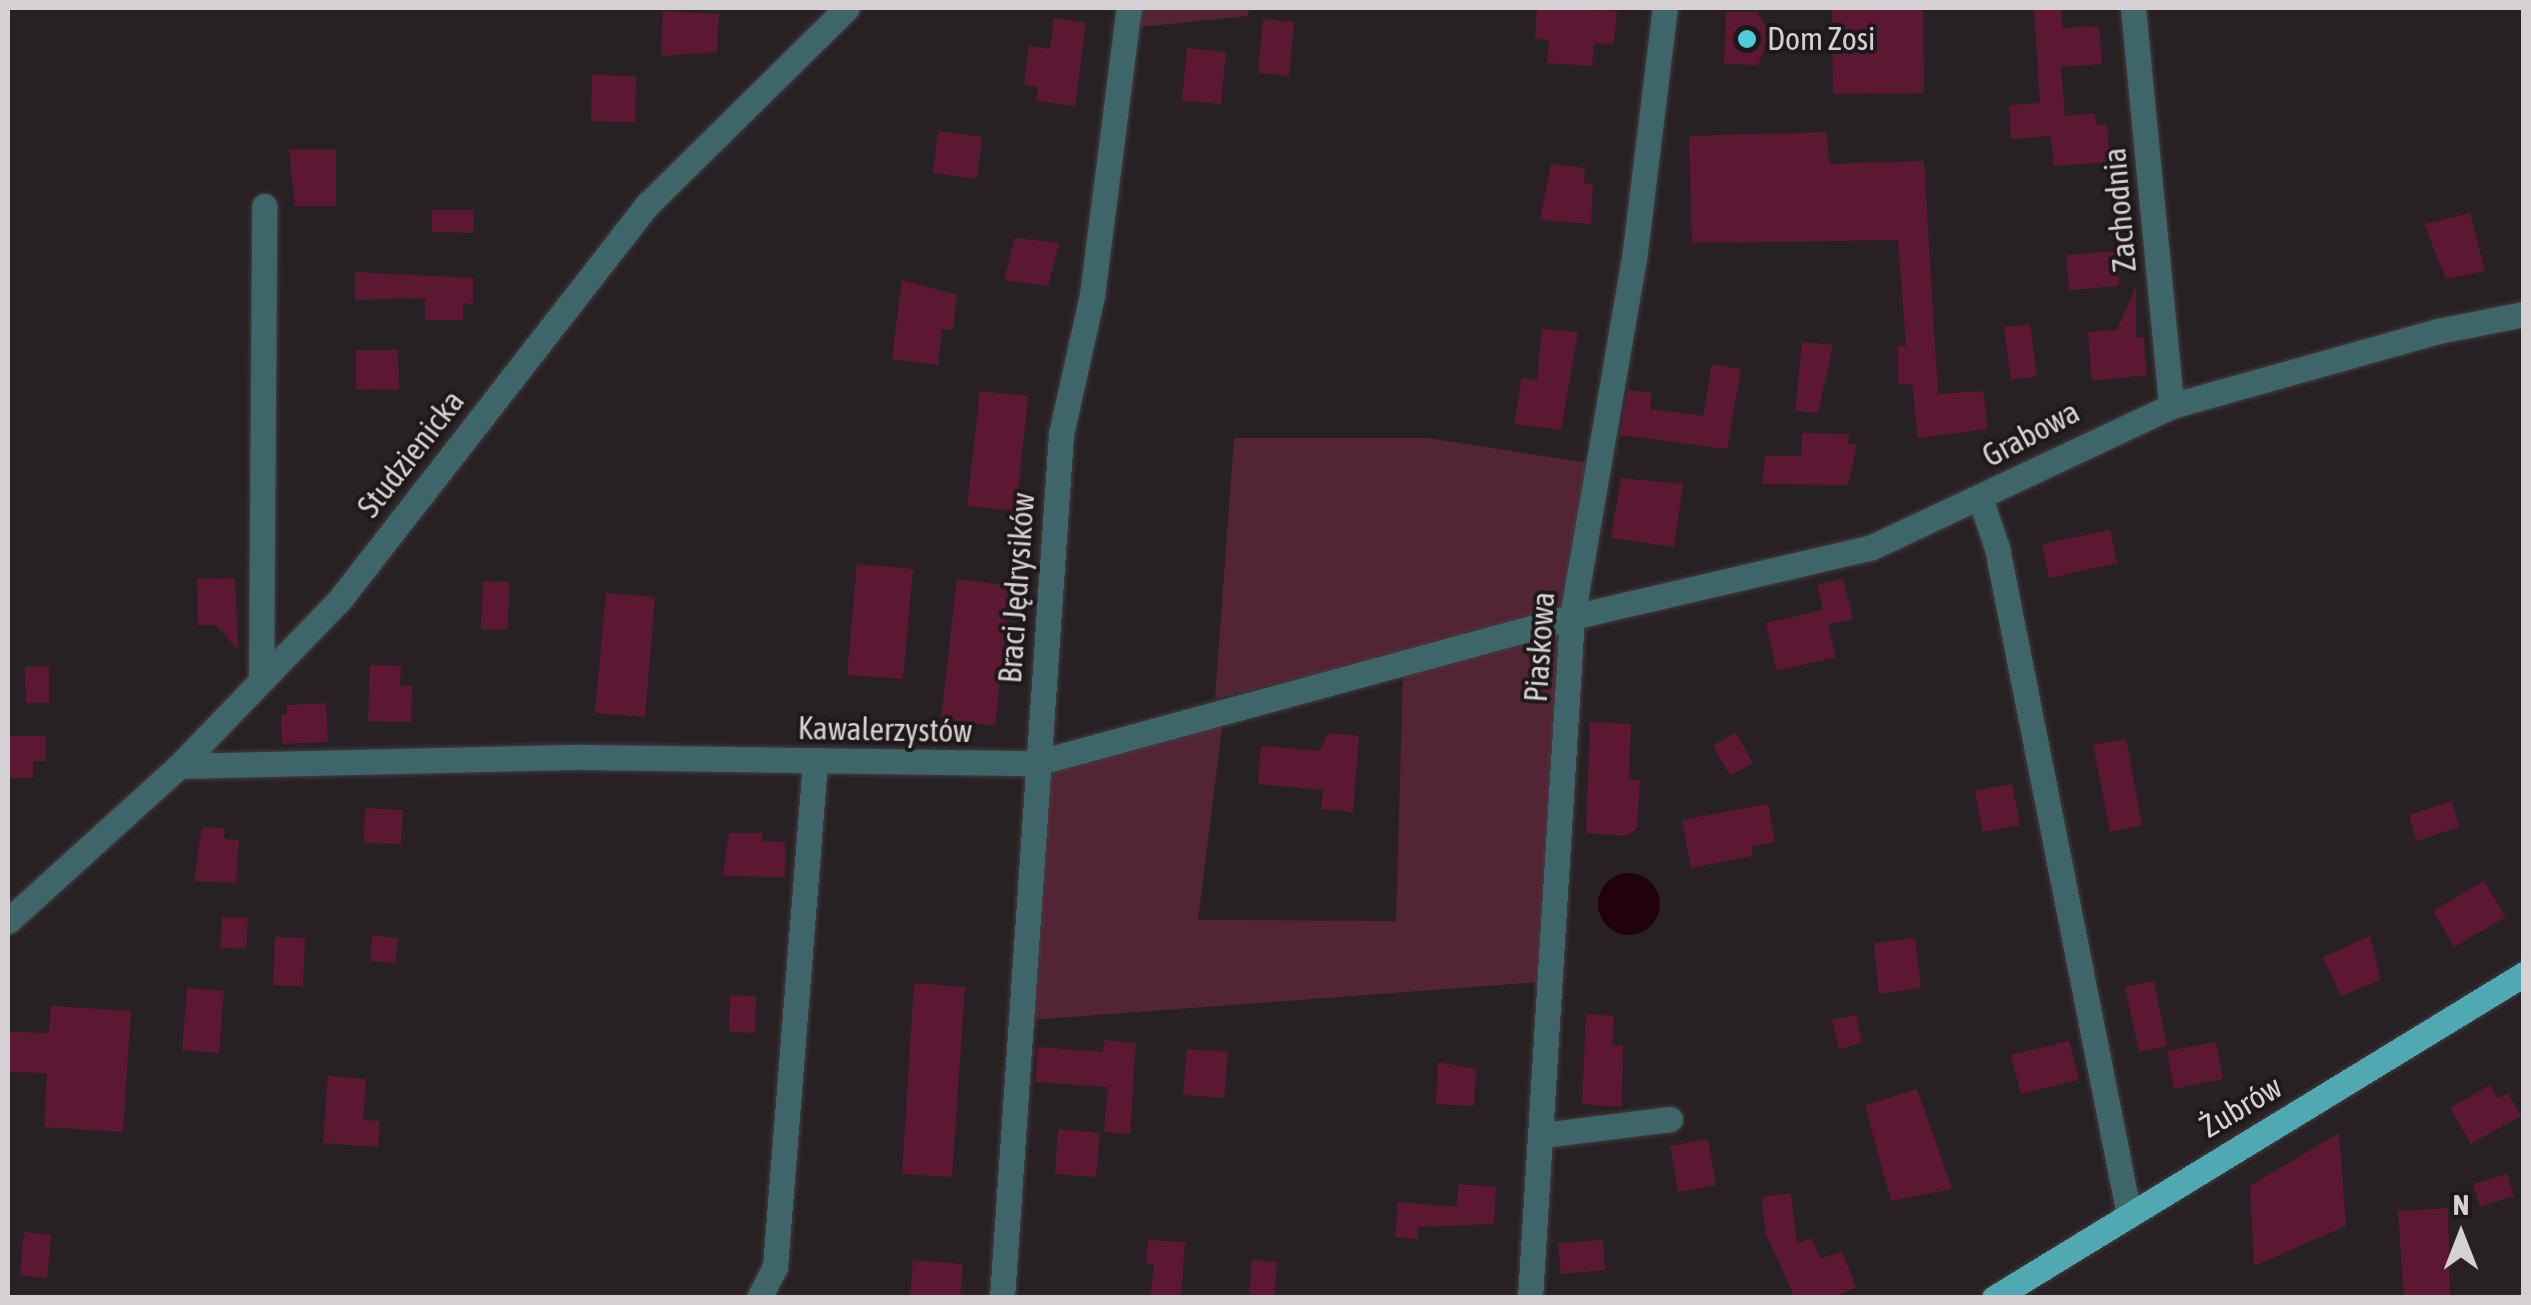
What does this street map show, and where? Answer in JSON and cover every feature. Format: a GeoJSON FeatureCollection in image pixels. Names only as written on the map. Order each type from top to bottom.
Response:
{"type":"FeatureCollection","features":[{"type":"Feature","properties":{"kind":"main road","name":"Żubrów"},"geometry":{"type":"LineString","coordinates":[[1994,1298],[2524,974]]}},
{"type":"Feature","properties":{"kind":"street","name":"Studzienicka"},"geometry":{"type":"LineString","coordinates":[[8,921],[179,766],[340,598],[648,204],[846,8]]}},
{"type":"Feature","properties":{"kind":"street","name":"Braci Jędrysików"},"geometry":{"type":"LineString","coordinates":[[1002,1298],[1061,434],[1092,295],[1129,8]]}},
{"type":"Feature","properties":{"kind":"street","name":"Piaskowa"},"geometry":{"type":"LineString","coordinates":[[1530,1298],[1572,617],[1634,258],[1665,8]]}},
{"type":"Feature","properties":{"kind":"street","name":"Zachodnia"},"geometry":{"type":"LineString","coordinates":[[2133,8],[2171,406]]}},
{"type":"Feature","properties":{"kind":"street"},"geometry":{"type":"LineString","coordinates":[[261,681],[264,206]]}},
{"type":"Feature","properties":{"kind":"street","name":"Grabowa"},"geometry":{"type":"LineString","coordinates":[[1572,617],[1872,547],[2171,406],[2438,331],[2524,314]]}},
{"type":"Feature","properties":{"kind":"street"},"geometry":{"type":"LineString","coordinates":[[1980,498],[1998,548],[2129,1214]]}},
{"type":"Feature","properties":{"kind":"street","name":"Kawalerzystów"},"geometry":{"type":"LineString","coordinates":[[179,766],[583,757],[1036,763],[1572,617]]}},
{"type":"Feature","properties":{"kind":"street"},"geometry":{"type":"LineString","coordinates":[[759,1298],[774,1267],[815,762]]}},
{"type":"Feature","properties":{"kind":"street"},"geometry":{"type":"LineString","coordinates":[[1542,1134],[1670,1120]]}},
{"type":"Feature","properties":{"kind":"shaded area"},"geometry":{"type":"Polygon","coordinates":[[[1142,8],[1249,8],[1248,16],[1140,27],[1142,8]]]}},
{"type":"Feature","properties":{"kind":"shaded area"},"geometry":{"type":"Polygon","coordinates":[[[1234,438],[1428,438],[1588,463],[1564,613],[1215,699],[1234,438]]]}},
{"type":"Feature","properties":{"kind":"shaded area"},"geometry":{"type":"Polygon","coordinates":[[[1562,628],[1541,982],[1030,1020],[1044,769],[1223,720],[1198,920],[1396,921],[1403,671],[1562,628]]]}},
{"type":"Feature","properties":{"kind":"shaded area"},"geometry":{"type":"Polygon","coordinates":[[[1629,873],[1651,882],[1660,904],[1651,926],[1629,935],[1607,926],[1598,904],[1607,882],[1629,873]]]}},
{"type":"Feature","properties":{"kind":"building"},"geometry":{"type":"Polygon","coordinates":[[[1537,8],[1617,11],[1614,44],[1594,43],[1592,66],[1547,63],[1549,40],[1535,39],[1537,8]]]}},
{"type":"Feature","properties":{"kind":"building"},"geometry":{"type":"Polygon","coordinates":[[[1832,8],[1923,8],[1924,93],[1833,94],[1832,8]]]}},
{"type":"Feature","properties":{"kind":"building"},"geometry":{"type":"Polygon","coordinates":[[[2034,8],[2061,8],[2063,28],[2099,26],[2102,64],[2061,67],[2065,116],[2095,113],[2096,125],[2107,124],[2110,162],[2054,166],[2051,136],[2011,139],[2009,105],[2040,103],[2034,8]]]}},
{"type":"Feature","properties":{"kind":"building"},"geometry":{"type":"Polygon","coordinates":[[[663,11],[719,14],[717,52],[661,56],[663,11]]]}},
{"type":"Feature","properties":{"kind":"building","name":"Dom Zosi"},"geometry":{"type":"Polygon","coordinates":[[[1726,12],[1757,12],[1770,33],[1758,65],[1724,64],[1726,12]]]}},
{"type":"Feature","properties":{"kind":"building"},"geometry":{"type":"Polygon","coordinates":[[[1054,18],[1086,23],[1075,106],[1036,101],[1038,87],[1024,84],[1029,46],[1050,49],[1054,18]]]}},
{"type":"Feature","properties":{"kind":"building"},"geometry":{"type":"Polygon","coordinates":[[[1263,19],[1294,22],[1289,76],[1258,73],[1263,19]]]}},
{"type":"Feature","properties":{"kind":"building"},"geometry":{"type":"Polygon","coordinates":[[[1187,48],[1226,52],[1221,104],[1182,101],[1187,48]]]}},
{"type":"Feature","properties":{"kind":"building"},"geometry":{"type":"Polygon","coordinates":[[[592,75],[636,76],[635,122],[591,121],[592,75]]]}},
{"type":"Feature","properties":{"kind":"building"},"geometry":{"type":"Polygon","coordinates":[[[938,131],[982,137],[977,179],[933,173],[938,131]]]}},
{"type":"Feature","properties":{"kind":"building"},"geometry":{"type":"Polygon","coordinates":[[[1827,132],[1829,164],[1924,161],[1938,394],[1983,391],[1988,429],[1918,438],[1912,384],[1898,384],[1898,346],[1906,346],[1898,240],[1692,243],[1689,136],[1827,132]]]}},
{"type":"Feature","properties":{"kind":"building"},"geometry":{"type":"Polygon","coordinates":[[[289,149],[336,149],[336,206],[295,206],[289,149]]]}},
{"type":"Feature","properties":{"kind":"building"},"geometry":{"type":"Polygon","coordinates":[[[1551,164],[1585,168],[1584,183],[1593,184],[1591,224],[1540,220],[1551,164]]]}},
{"type":"Feature","properties":{"kind":"building"},"geometry":{"type":"Polygon","coordinates":[[[432,210],[474,210],[473,233],[432,232],[432,210]]]}},
{"type":"Feature","properties":{"kind":"building"},"geometry":{"type":"Polygon","coordinates":[[[2470,213],[2485,271],[2446,279],[2424,224],[2470,213]]]}},
{"type":"Feature","properties":{"kind":"building"},"geometry":{"type":"Polygon","coordinates":[[[1015,238],[1059,243],[1048,286],[1004,280],[1015,238]]]}},
{"type":"Feature","properties":{"kind":"building"},"geometry":{"type":"Polygon","coordinates":[[[2116,251],[2119,286],[2069,290],[2066,255],[2116,251]]]}},
{"type":"Feature","properties":{"kind":"building"},"geometry":{"type":"Polygon","coordinates":[[[355,272],[473,278],[473,304],[463,303],[463,320],[425,320],[425,298],[355,300],[355,272]]]}},
{"type":"Feature","properties":{"kind":"building"},"geometry":{"type":"Polygon","coordinates":[[[902,280],[957,295],[953,330],[942,329],[938,365],[892,359],[902,280]]]}},
{"type":"Feature","properties":{"kind":"building"},"geometry":{"type":"Polygon","coordinates":[[[2136,286],[2136,338],[2144,337],[2147,375],[2092,381],[2088,332],[2117,330],[2136,286]]]}},
{"type":"Feature","properties":{"kind":"building"},"geometry":{"type":"Polygon","coordinates":[[[2030,324],[2037,376],[2011,380],[2004,327],[2030,324]]]}},
{"type":"Feature","properties":{"kind":"building"},"geometry":{"type":"Polygon","coordinates":[[[1542,329],[1578,332],[1561,430],[1514,424],[1522,378],[1537,380],[1542,329]]]}},
{"type":"Feature","properties":{"kind":"building"},"geometry":{"type":"Polygon","coordinates":[[[1802,342],[1833,345],[1818,413],[1795,411],[1802,342]]]}},
{"type":"Feature","properties":{"kind":"building"},"geometry":{"type":"Polygon","coordinates":[[[356,350],[398,350],[399,389],[356,390],[356,350]]]}},
{"type":"Feature","properties":{"kind":"building"},"geometry":{"type":"Polygon","coordinates":[[[1712,364],[1741,369],[1727,449],[1620,435],[1628,390],[1652,393],[1650,409],[1703,416],[1712,364]]]}},
{"type":"Feature","properties":{"kind":"building"},"geometry":{"type":"Polygon","coordinates":[[[980,391],[1028,396],[1016,511],[967,506],[980,391]]]}},
{"type":"Feature","properties":{"kind":"building"},"geometry":{"type":"Polygon","coordinates":[[[1802,433],[1849,434],[1848,444],[1857,445],[1848,485],[1762,484],[1765,456],[1801,456],[1802,433]]]}},
{"type":"Feature","properties":{"kind":"building"},"geometry":{"type":"Polygon","coordinates":[[[1621,478],[1683,484],[1674,547],[1611,538],[1621,478]]]}},
{"type":"Feature","properties":{"kind":"building"},"geometry":{"type":"Polygon","coordinates":[[[2110,530],[2117,563],[2049,578],[2042,544],[2110,530]]]}},
{"type":"Feature","properties":{"kind":"building"},"geometry":{"type":"Polygon","coordinates":[[[857,564],[913,569],[903,679],[847,675],[857,564]]]}},
{"type":"Feature","properties":{"kind":"building"},"geometry":{"type":"Polygon","coordinates":[[[235,578],[238,650],[216,625],[198,625],[197,579],[235,578]]]}},
{"type":"Feature","properties":{"kind":"building"},"geometry":{"type":"Polygon","coordinates":[[[957,579],[1011,586],[995,726],[941,719],[957,579]]]}},
{"type":"Feature","properties":{"kind":"building"},"geometry":{"type":"Polygon","coordinates":[[[1843,579],[1853,619],[1828,624],[1836,657],[1777,671],[1766,623],[1823,610],[1817,585],[1843,579]]]}},
{"type":"Feature","properties":{"kind":"building"},"geometry":{"type":"Polygon","coordinates":[[[483,581],[509,582],[508,630],[481,629],[483,581]]]}},
{"type":"Feature","properties":{"kind":"building"},"geometry":{"type":"Polygon","coordinates":[[[606,593],[655,597],[645,717],[595,713],[606,593]]]}},
{"type":"Feature","properties":{"kind":"building"},"geometry":{"type":"Polygon","coordinates":[[[370,665],[401,666],[400,685],[412,686],[411,722],[368,721],[370,665]]]}},
{"type":"Feature","properties":{"kind":"building"},"geometry":{"type":"Polygon","coordinates":[[[49,666],[49,703],[26,703],[25,667],[49,666]]]}},
{"type":"Feature","properties":{"kind":"building"},"geometry":{"type":"Polygon","coordinates":[[[326,703],[328,742],[282,744],[281,715],[287,715],[287,705],[326,703]]]}},
{"type":"Feature","properties":{"kind":"building"},"geometry":{"type":"Polygon","coordinates":[[[1590,722],[1631,724],[1629,779],[1640,780],[1637,829],[1625,836],[1586,833],[1590,722]]]}},
{"type":"Feature","properties":{"kind":"building"},"geometry":{"type":"Polygon","coordinates":[[[1328,733],[1359,736],[1353,812],[1321,809],[1323,790],[1258,784],[1261,746],[1320,751],[1328,733]]]}},
{"type":"Feature","properties":{"kind":"building"},"geometry":{"type":"Polygon","coordinates":[[[1736,733],[1753,763],[1730,776],[1713,745],[1736,733]]]}},
{"type":"Feature","properties":{"kind":"building"},"geometry":{"type":"Polygon","coordinates":[[[8,736],[46,736],[46,761],[33,761],[33,778],[8,778],[8,736]]]}},
{"type":"Feature","properties":{"kind":"building"},"geometry":{"type":"Polygon","coordinates":[[[2126,739],[2142,825],[2110,832],[2093,745],[2126,739]]]}},
{"type":"Feature","properties":{"kind":"building"},"geometry":{"type":"Polygon","coordinates":[[[2012,784],[2020,825],[1983,832],[1975,791],[2012,784]]]}},
{"type":"Feature","properties":{"kind":"building"},"geometry":{"type":"Polygon","coordinates":[[[2452,801],[2459,827],[2416,841],[2409,815],[2452,801]]]}},
{"type":"Feature","properties":{"kind":"building"},"geometry":{"type":"Polygon","coordinates":[[[1768,804],[1775,842],[1751,847],[1753,856],[1691,868],[1682,820],[1768,804]]]}},
{"type":"Feature","properties":{"kind":"building"},"geometry":{"type":"Polygon","coordinates":[[[365,808],[403,810],[401,844],[364,843],[365,808]]]}},
{"type":"Feature","properties":{"kind":"building"},"geometry":{"type":"Polygon","coordinates":[[[202,827],[225,828],[224,839],[239,840],[236,883],[194,881],[202,827]]]}},
{"type":"Feature","properties":{"kind":"building"},"geometry":{"type":"Polygon","coordinates":[[[729,833],[762,833],[762,841],[785,842],[785,877],[723,876],[729,833]]]}},
{"type":"Feature","properties":{"kind":"building"},"geometry":{"type":"Polygon","coordinates":[[[2484,881],[2506,917],[2454,947],[2433,911],[2484,881]]]}},
{"type":"Feature","properties":{"kind":"building"},"geometry":{"type":"Polygon","coordinates":[[[222,917],[248,918],[246,949],[220,948],[222,917]]]}},
{"type":"Feature","properties":{"kind":"building"},"geometry":{"type":"Polygon","coordinates":[[[372,935],[398,938],[395,963],[370,961],[372,935]]]}},
{"type":"Feature","properties":{"kind":"building"},"geometry":{"type":"Polygon","coordinates":[[[2370,936],[2381,980],[2341,996],[2323,957],[2370,936]]]}},
{"type":"Feature","properties":{"kind":"building"},"geometry":{"type":"Polygon","coordinates":[[[275,937],[305,938],[303,986],[273,985],[275,937]]]}},
{"type":"Feature","properties":{"kind":"building"},"geometry":{"type":"Polygon","coordinates":[[[1915,938],[1921,988],[1879,994],[1874,943],[1915,938]]]}},
{"type":"Feature","properties":{"kind":"building"},"geometry":{"type":"Polygon","coordinates":[[[2154,981],[2167,1046],[2139,1052],[2125,987],[2154,981]]]}},
{"type":"Feature","properties":{"kind":"building"},"geometry":{"type":"Polygon","coordinates":[[[914,983],[965,987],[952,1177],[902,1174],[914,983]]]}},
{"type":"Feature","properties":{"kind":"building"},"geometry":{"type":"Polygon","coordinates":[[[187,988],[224,991],[219,1053],[182,1050],[187,988]]]}},
{"type":"Feature","properties":{"kind":"building"},"geometry":{"type":"Polygon","coordinates":[[[730,995],[756,996],[755,1033],[729,1032],[730,995]]]}},
{"type":"Feature","properties":{"kind":"building"},"geometry":{"type":"Polygon","coordinates":[[[51,1006],[131,1011],[123,1132],[44,1127],[47,1073],[8,1072],[8,1032],[49,1033],[51,1006]]]}},
{"type":"Feature","properties":{"kind":"building"},"geometry":{"type":"Polygon","coordinates":[[[1586,1014],[1614,1016],[1612,1045],[1623,1046],[1622,1107],[1582,1104],[1586,1014]]]}},
{"type":"Feature","properties":{"kind":"building"},"geometry":{"type":"Polygon","coordinates":[[[1856,1015],[1862,1043],[1839,1049],[1832,1020],[1856,1015]]]}},
{"type":"Feature","properties":{"kind":"building"},"geometry":{"type":"Polygon","coordinates":[[[1104,1040],[1136,1043],[1130,1134],[1104,1132],[1108,1087],[1035,1082],[1038,1047],[1103,1052],[1104,1040]]]}},
{"type":"Feature","properties":{"kind":"building"},"geometry":{"type":"Polygon","coordinates":[[[2069,1041],[2079,1080],[2021,1094],[2011,1055],[2069,1041]]]}},
{"type":"Feature","properties":{"kind":"building"},"geometry":{"type":"Polygon","coordinates":[[[2216,1042],[2223,1079],[2174,1089],[2167,1051],[2216,1042]]]}},
{"type":"Feature","properties":{"kind":"building"},"geometry":{"type":"Polygon","coordinates":[[[1187,1049],[1228,1052],[1224,1098],[1183,1095],[1187,1049]]]}},
{"type":"Feature","properties":{"kind":"building"},"geometry":{"type":"Polygon","coordinates":[[[1438,1062],[1476,1069],[1474,1106],[1436,1104],[1438,1062]]]}},
{"type":"Feature","properties":{"kind":"building"},"geometry":{"type":"Polygon","coordinates":[[[328,1076],[366,1079],[363,1120],[380,1121],[378,1147],[323,1143],[328,1076]]]}},
{"type":"Feature","properties":{"kind":"building"},"geometry":{"type":"Polygon","coordinates":[[[2490,1085],[2498,1099],[2508,1093],[2521,1116],[2471,1144],[2450,1108],[2490,1085]]]}},
{"type":"Feature","properties":{"kind":"building"},"geometry":{"type":"Polygon","coordinates":[[[1917,1089],[1952,1189],[1891,1201],[1865,1105],[1917,1089]]]}},
{"type":"Feature","properties":{"kind":"building"},"geometry":{"type":"Polygon","coordinates":[[[1058,1129],[1100,1133],[1096,1177],[1055,1174],[1058,1129]]]}},
{"type":"Feature","properties":{"kind":"building"},"geometry":{"type":"Polygon","coordinates":[[[2339,1133],[2346,1226],[2254,1266],[2250,1186],[2339,1133]]]}},
{"type":"Feature","properties":{"kind":"building"},"geometry":{"type":"Polygon","coordinates":[[[1708,1139],[1716,1185],[1678,1192],[1670,1146],[1708,1139]]]}},
{"type":"Feature","properties":{"kind":"building"},"geometry":{"type":"Polygon","coordinates":[[[2507,1174],[2514,1196],[2480,1207],[2473,1184],[2507,1174]]]}},
{"type":"Feature","properties":{"kind":"building"},"geometry":{"type":"Polygon","coordinates":[[[1458,1184],[1496,1187],[1494,1224],[1418,1227],[1418,1239],[1395,1237],[1398,1202],[1457,1207],[1458,1184]]]}},
{"type":"Feature","properties":{"kind":"building"},"geometry":{"type":"Polygon","coordinates":[[[1791,1193],[1797,1243],[1812,1238],[1820,1259],[1842,1251],[1856,1288],[1831,1298],[1795,1298],[1766,1234],[1761,1197],[1791,1193]]]}},
{"type":"Feature","properties":{"kind":"building"},"geometry":{"type":"Polygon","coordinates":[[[2448,1208],[2450,1298],[2404,1298],[2398,1211],[2448,1208]]]}},
{"type":"Feature","properties":{"kind":"building"},"geometry":{"type":"Polygon","coordinates":[[[24,1232],[51,1235],[47,1278],[20,1275],[24,1232]]]}},
{"type":"Feature","properties":{"kind":"building"},"geometry":{"type":"Polygon","coordinates":[[[1148,1240],[1185,1242],[1181,1298],[1150,1298],[1154,1264],[1146,1263],[1148,1240]]]}},
{"type":"Feature","properties":{"kind":"building"},"geometry":{"type":"Polygon","coordinates":[[[1603,1240],[1605,1270],[1561,1274],[1558,1243],[1603,1240]]]}},
{"type":"Feature","properties":{"kind":"building"},"geometry":{"type":"Polygon","coordinates":[[[913,1260],[963,1264],[960,1298],[910,1298],[913,1260]]]}},
{"type":"Feature","properties":{"kind":"building"},"geometry":{"type":"Polygon","coordinates":[[[1252,1260],[1277,1262],[1274,1298],[1249,1298],[1252,1260]]]}},
{"type":"Feature","properties":{"kind":"place","name":"Dom Zosi"},"geometry":{"type":"Point","coordinates":[1747,39]}}]}
